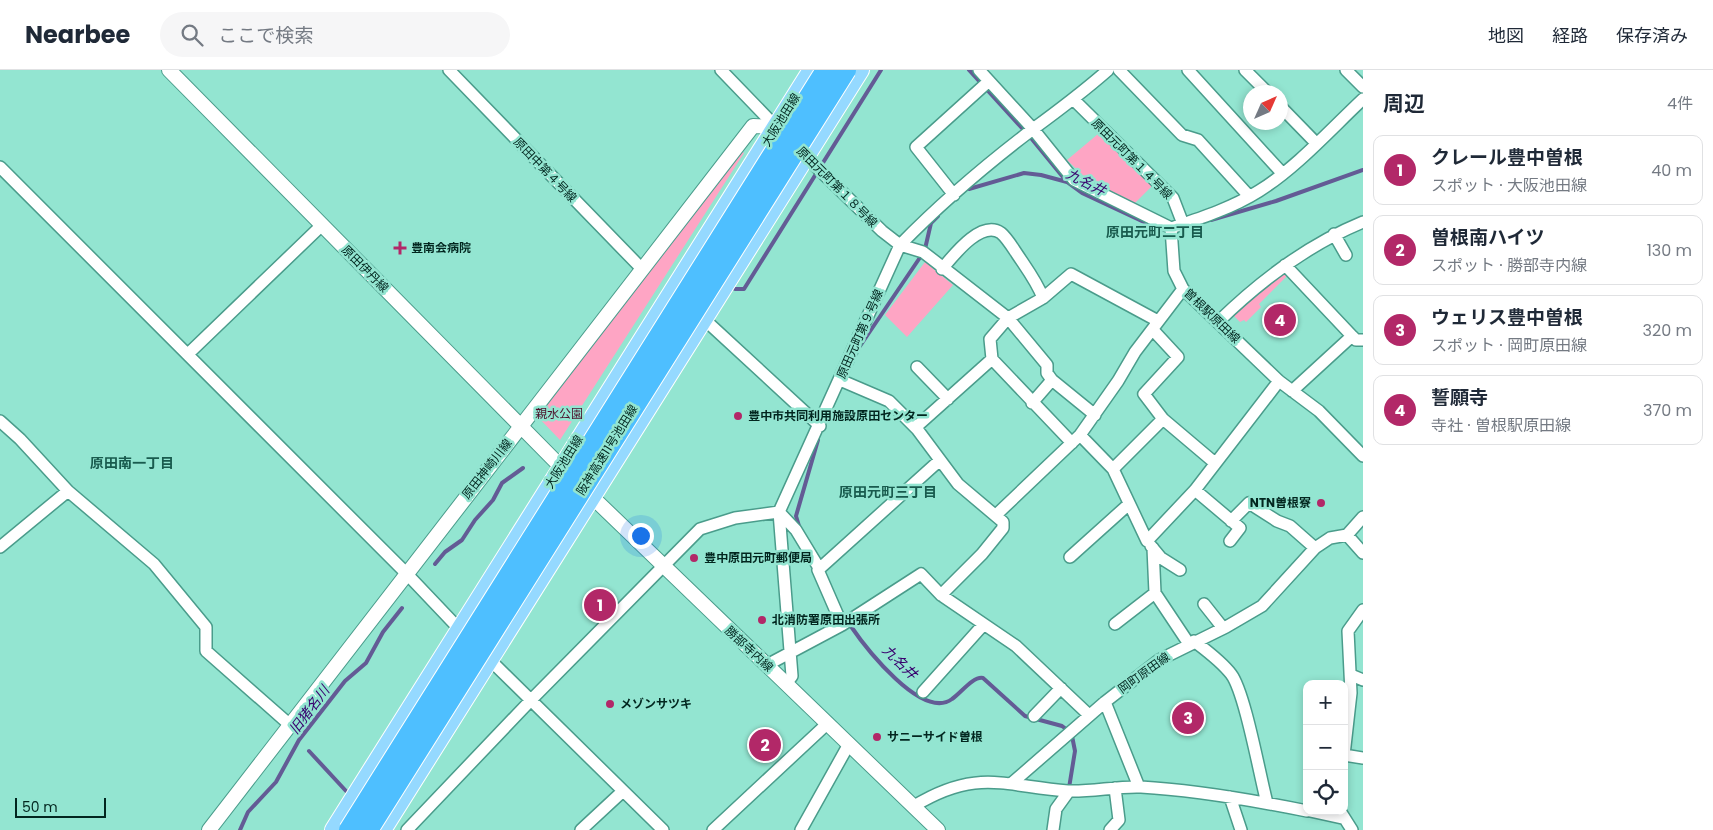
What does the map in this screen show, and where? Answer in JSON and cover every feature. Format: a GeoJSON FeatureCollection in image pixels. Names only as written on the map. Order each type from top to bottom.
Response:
{"type":"FeatureCollection","features":[{"type":"Feature","properties":{"kind":"highway","name":"阪神高速11号池田線"},"geometry":{"type":"LineString","coordinates":[[349,830],[826,70]]}},
{"type":"Feature","properties":{"kind":"highway","name":"阪神高速11号池田線"},"geometry":{"type":"LineString","coordinates":[[368,830],[846,70]]}},
{"type":"Feature","properties":{"kind":"main road","name":"大阪池田線"},"geometry":{"type":"LineString","coordinates":[[334,830],[812,70]]}},
{"type":"Feature","properties":{"kind":"main road"},"geometry":{"type":"LineString","coordinates":[[382,830],[704,319],[808,159],[860,70]]}},
{"type":"Feature","properties":{"kind":"street","name":"原田伊丹線"},"geometry":{"type":"LineString","coordinates":[[170,70],[321,226],[561,467]]}},
{"type":"Feature","properties":{"kind":"street","name":"原田中第４号線"},"geometry":{"type":"LineString","coordinates":[[449,70],[642,269]]}},
{"type":"Feature","properties":{"kind":"street","name":"原田元町第１８号線"},"geometry":{"type":"LineString","coordinates":[[721,70],[865,216],[900,245]]}},
{"type":"Feature","properties":{"kind":"street"},"geometry":{"type":"LineString","coordinates":[[979,70],[986,84],[1074,180],[1171,228],[1237,204],[1250,196],[1282,173],[1363,99]]}},
{"type":"Feature","properties":{"kind":"street","name":"原田元町第９号線"},"geometry":{"type":"LineString","coordinates":[[786,684],[792,676],[780,512],[900,245],[929,216],[1029,132],[1074,100],[1108,70]]}},
{"type":"Feature","properties":{"kind":"street"},"geometry":{"type":"LineString","coordinates":[[1119,70],[1182,135],[1198,140],[1250,196]]}},
{"type":"Feature","properties":{"kind":"street"},"geometry":{"type":"LineString","coordinates":[[1188,70],[1282,173]]}},
{"type":"Feature","properties":{"kind":"street"},"geometry":{"type":"LineString","coordinates":[[1245,70],[1260,85]]}},
{"type":"Feature","properties":{"kind":"street"},"geometry":{"type":"LineString","coordinates":[[1346,70],[1363,87]]}},
{"type":"Feature","properties":{"kind":"street"},"geometry":{"type":"LineString","coordinates":[[954,195],[916,147],[986,84]]}},
{"type":"Feature","properties":{"kind":"street","name":"原田元町第１４号線"},"geometry":{"type":"LineString","coordinates":[[1074,100],[1173,198],[1183,224]]}},
{"type":"Feature","properties":{"kind":"street"},"geometry":{"type":"LineString","coordinates":[[1288,114],[1316,142]]}},
{"type":"Feature","properties":{"kind":"street","name":"原田神崎川線"},"geometry":{"type":"LineString","coordinates":[[209,830],[753,126],[776,127]]}},
{"type":"Feature","properties":{"kind":"street"},"geometry":{"type":"LineString","coordinates":[[0,167],[406,573],[489,660],[663,830]]}},
{"type":"Feature","properties":{"kind":"street"},"geometry":{"type":"LineString","coordinates":[[1218,322],[1246,296],[1285,265],[1334,234],[1363,222]]}},
{"type":"Feature","properties":{"kind":"street"},"geometry":{"type":"LineString","coordinates":[[188,354],[321,226]]}},
{"type":"Feature","properties":{"kind":"street","name":"曽根駅原田線"},"geometry":{"type":"LineString","coordinates":[[1171,228],[1174,272],[1183,289],[1279,381],[1319,411],[1363,456]]}},
{"type":"Feature","properties":{"kind":"street"},"geometry":{"type":"LineString","coordinates":[[942,269],[976,234],[988,230],[995,231],[1001,233],[1012,246],[1038,284],[1043,298]]}},
{"type":"Feature","properties":{"kind":"street"},"geometry":{"type":"LineString","coordinates":[[1334,234],[1346,255]]}},
{"type":"Feature","properties":{"kind":"street"},"geometry":{"type":"LineString","coordinates":[[900,245],[923,252],[942,269],[1008,318],[1047,365],[1047,373],[1052,380],[1095,415]]}},
{"type":"Feature","properties":{"kind":"street"},"geometry":{"type":"LineString","coordinates":[[1285,265],[1358,338],[1292,392]]}},
{"type":"Feature","properties":{"kind":"street"},"geometry":{"type":"LineString","coordinates":[[1180,570],[1150,545],[1128,504],[1113,469],[1032,403],[992,359],[990,338],[1008,318],[1043,298],[1071,274],[1156,326],[1178,357],[1144,394],[1163,419],[1215,462]]}},
{"type":"Feature","properties":{"kind":"street"},"geometry":{"type":"LineString","coordinates":[[996,515],[1076,439],[1095,415],[1135,352],[1183,289]]}},
{"type":"Feature","properties":{"kind":"street"},"geometry":{"type":"LineString","coordinates":[[704,319],[820,426]]}},
{"type":"Feature","properties":{"kind":"street"},"geometry":{"type":"LineString","coordinates":[[916,427],[992,359]]}},
{"type":"Feature","properties":{"kind":"street"},"geometry":{"type":"LineString","coordinates":[[917,367],[948,399]]}},
{"type":"Feature","properties":{"kind":"street"},"geometry":{"type":"LineString","coordinates":[[840,380],[889,401],[916,427],[970,496],[1003,522],[1004,528],[982,554],[941,595]]}},
{"type":"Feature","properties":{"kind":"street"},"geometry":{"type":"LineString","coordinates":[[1032,403],[1052,380]]}},
{"type":"Feature","properties":{"kind":"street"},"geometry":{"type":"LineString","coordinates":[[1267,803],[1240,695],[1233,676],[1218,660],[1191,642],[1155,593],[1150,545],[1279,381]]}},
{"type":"Feature","properties":{"kind":"street"},"geometry":{"type":"LineString","coordinates":[[1113,469],[1163,419]]}},
{"type":"Feature","properties":{"kind":"street"},"geometry":{"type":"LineString","coordinates":[[0,421],[20,439],[68,491],[154,564],[206,627],[206,651],[290,725]]}},
{"type":"Feature","properties":{"kind":"street"},"geometry":{"type":"LineString","coordinates":[[819,568],[940,460]]}},
{"type":"Feature","properties":{"kind":"street","name":"勝部寺内線"},"geometry":{"type":"LineString","coordinates":[[561,467],[938,830]]}},
{"type":"Feature","properties":{"kind":"street"},"geometry":{"type":"LineString","coordinates":[[1194,490],[1240,528],[1230,541]]}},
{"type":"Feature","properties":{"kind":"street"},"geometry":{"type":"LineString","coordinates":[[0,547],[68,491]]}},
{"type":"Feature","properties":{"kind":"street"},"geometry":{"type":"LineString","coordinates":[[1231,521],[1249,503],[1254,504],[1277,521],[1290,526],[1315,548]]}},
{"type":"Feature","properties":{"kind":"street"},"geometry":{"type":"LineString","coordinates":[[1070,557],[1128,504]]}},
{"type":"Feature","properties":{"kind":"street"},"geometry":{"type":"LineString","coordinates":[[407,830],[531,700],[658,574],[663,566],[700,529],[735,518],[780,512],[796,530],[819,568],[842,625]]}},
{"type":"Feature","properties":{"kind":"street"},"geometry":{"type":"LineString","coordinates":[[1363,517],[1347,535],[1363,553]]}},
{"type":"Feature","properties":{"kind":"street","name":"岡町原田線"},"geometry":{"type":"LineString","coordinates":[[1012,783],[1105,702],[1159,660],[1262,606],[1315,548],[1330,538],[1347,535]]}},
{"type":"Feature","properties":{"kind":"street"},"geometry":{"type":"LineString","coordinates":[[766,665],[789,655],[842,625],[921,574],[929,585],[941,595],[1016,646],[1089,716]]}},
{"type":"Feature","properties":{"kind":"street"},"geometry":{"type":"LineString","coordinates":[[1115,624],[1155,593]]}},
{"type":"Feature","properties":{"kind":"street"},"geometry":{"type":"LineString","coordinates":[[1204,604],[1223,628]]}},
{"type":"Feature","properties":{"kind":"street"},"geometry":{"type":"LineString","coordinates":[[1348,725],[1352,693],[1348,632],[1363,610]]}},
{"type":"Feature","properties":{"kind":"street"},"geometry":{"type":"LineString","coordinates":[[923,692],[984,625]]}},
{"type":"Feature","properties":{"kind":"street"},"geometry":{"type":"LineString","coordinates":[[1351,675],[1363,680]]}},
{"type":"Feature","properties":{"kind":"street"},"geometry":{"type":"LineString","coordinates":[[1034,716],[1061,688]]}},
{"type":"Feature","properties":{"kind":"street"},"geometry":{"type":"LineString","coordinates":[[1105,702],[1139,787]]}},
{"type":"Feature","properties":{"kind":"street"},"geometry":{"type":"LineString","coordinates":[[713,830],[828,723]]}},
{"type":"Feature","properties":{"kind":"street"},"geometry":{"type":"LineString","coordinates":[[801,830],[849,744]]}},
{"type":"Feature","properties":{"kind":"street"},"geometry":{"type":"LineString","coordinates":[[1348,756],[1363,758]]}},
{"type":"Feature","properties":{"kind":"street"},"geometry":{"type":"LineString","coordinates":[[914,806],[944,790],[960,785],[986,782],[1012,783],[1069,791],[1139,787],[1230,797],[1303,810]]}},
{"type":"Feature","properties":{"kind":"street"},"geometry":{"type":"LineString","coordinates":[[1110,830],[1119,820],[1115,788]]}},
{"type":"Feature","properties":{"kind":"street"},"geometry":{"type":"LineString","coordinates":[[581,830],[622,790]]}},
{"type":"Feature","properties":{"kind":"street"},"geometry":{"type":"LineString","coordinates":[[1054,830],[1056,809],[1069,791]]}},
{"type":"Feature","properties":{"kind":"street"},"geometry":{"type":"LineString","coordinates":[[1230,797],[1241,830]]}},
{"type":"Feature","properties":{"kind":"street"},"geometry":{"type":"LineString","coordinates":[[1341,815],[1352,830]]}},
{"type":"Feature","properties":{"kind":"green space"},"geometry":{"type":"Polygon","coordinates":[[[1098,134],[1153,185],[1135,203],[1088,180],[1067,160],[1098,134]]]}},
{"type":"Feature","properties":{"kind":"green space","name":"親水公園"},"geometry":{"type":"Polygon","coordinates":[[[741,151],[744,153],[560,440],[538,417],[741,151]]]}},
{"type":"Feature","properties":{"kind":"green space"},"geometry":{"type":"Polygon","coordinates":[[[925,262],[953,285],[907,337],[885,315],[925,262]]]}},
{"type":"Feature","properties":{"kind":"green space"},"geometry":{"type":"Polygon","coordinates":[[[1285,271],[1289,274],[1259,304],[1261,307],[1246,322],[1244,320],[1240,322],[1232,314],[1285,271]]]}},
{"type":"Feature","properties":{"kind":"waterway"},"geometry":{"type":"LineString","coordinates":[[735,289],[744,289],[881,70]]}},
{"type":"Feature","properties":{"kind":"waterway"},"geometry":{"type":"LineString","coordinates":[[969,70],[1031,138],[1067,182]]}},
{"type":"Feature","properties":{"kind":"waterway","name":"九名井"},"geometry":{"type":"LineString","coordinates":[[1211,220],[1276,201],[1363,170]]}},
{"type":"Feature","properties":{"kind":"waterway","name":"九名井"},"geometry":{"type":"LineString","coordinates":[[969,189],[1024,173],[1041,175],[1067,182],[1082,193],[1161,230]]}},
{"type":"Feature","properties":{"kind":"waterway","name":"九名井"},"geometry":{"type":"LineString","coordinates":[[925,249],[931,223],[938,216]]}},
{"type":"Feature","properties":{"kind":"waterway","name":"九名井"},"geometry":{"type":"LineString","coordinates":[[858,349],[921,256]]}},
{"type":"Feature","properties":{"kind":"waterway","name":"九名井"},"geometry":{"type":"LineString","coordinates":[[799,526],[796,516],[818,440]]}},
{"type":"Feature","properties":{"kind":"waterway","name":"旧猪名川"},"geometry":{"type":"LineString","coordinates":[[435,564],[445,552],[462,540],[475,520],[493,500],[502,483],[523,468]]}},
{"type":"Feature","properties":{"kind":"waterway","name":"旧猪名川"},"geometry":{"type":"LineString","coordinates":[[240,830],[248,812],[276,782],[299,740],[345,681],[366,663],[383,632],[402,608]]}},
{"type":"Feature","properties":{"kind":"waterway","name":"九名井"},"geometry":{"type":"LineString","coordinates":[[850,625],[868,649],[895,678],[910,691],[926,700],[940,703],[952,699],[971,682],[983,678],[1025,716],[1062,726],[1066,729]]}},
{"type":"Feature","properties":{"kind":"waterway","name":"九名井"},"geometry":{"type":"LineString","coordinates":[[1069,788],[1075,751],[1072,736]]}},
{"type":"Feature","properties":{"kind":"waterway"},"geometry":{"type":"LineString","coordinates":[[309,751],[346,791]]}},
{"type":"Feature","properties":{"kind":"place","name":"豊南会病院"},"geometry":{"type":"Point","coordinates":[400,248]}},
{"type":"Feature","properties":{"kind":"place","name":"誓願寺"},"geometry":{"type":"Point","coordinates":[1280,320]}},
{"type":"Feature","properties":{"kind":"place","name":"豊中市共同利用施設原田センター"},"geometry":{"type":"Point","coordinates":[738,416]}},
{"type":"Feature","properties":{"kind":"place","name":"NTN曽根寮"},"geometry":{"type":"Point","coordinates":[1321,503]}},
{"type":"Feature","properties":{"kind":"place","name":"豊中原田元町郵便局"},"geometry":{"type":"Point","coordinates":[694,558]}},
{"type":"Feature","properties":{"kind":"place","name":"クレール豊中曽根"},"geometry":{"type":"Point","coordinates":[600,605]}},
{"type":"Feature","properties":{"kind":"place","name":"北消防署原田出張所"},"geometry":{"type":"Point","coordinates":[762,620]}},
{"type":"Feature","properties":{"kind":"place","name":"メゾンサツキ"},"geometry":{"type":"Point","coordinates":[610,704]}},
{"type":"Feature","properties":{"kind":"place","name":"ウェリス豊中曽根"},"geometry":{"type":"Point","coordinates":[1188,718]}},
{"type":"Feature","properties":{"kind":"place","name":"サニーサイド曽根"},"geometry":{"type":"Point","coordinates":[877,737]}},
{"type":"Feature","properties":{"kind":"place","name":"曽根南ハイツ"},"geometry":{"type":"Point","coordinates":[765,745]}},
{"type":"Feature","properties":{"kind":"district","name":"原田元町二丁目"},"geometry":{"type":"Point","coordinates":[1155,232]}},
{"type":"Feature","properties":{"kind":"district","name":"原田南一丁目"},"geometry":{"type":"Point","coordinates":[132,463]}},
{"type":"Feature","properties":{"kind":"district","name":"原田元町三丁目"},"geometry":{"type":"Point","coordinates":[888,492]}}]}
